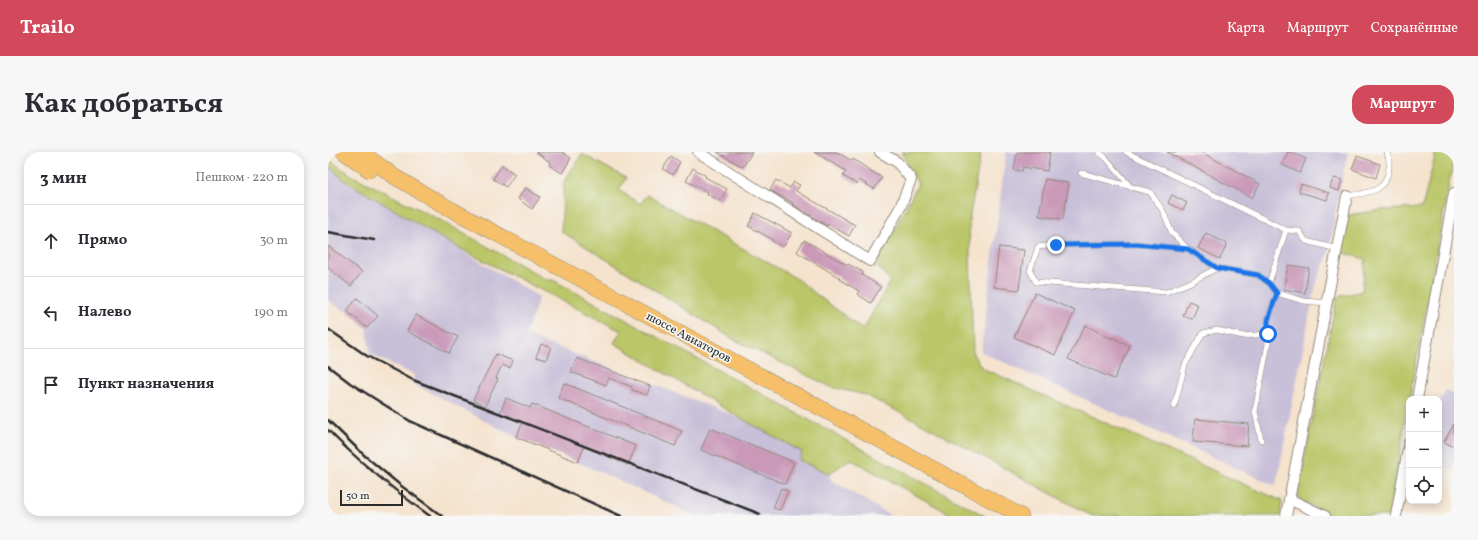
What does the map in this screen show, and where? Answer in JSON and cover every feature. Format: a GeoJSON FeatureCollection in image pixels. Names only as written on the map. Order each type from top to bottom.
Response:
{"type":"FeatureCollection","features":[{"type":"Feature","properties":{"kind":"main road","name":"шоссе Авиаторов"},"geometry":{"type":"LineString","coordinates":[[344,152],[376,175],[421,203],[1002,516]]}},
{"type":"Feature","properties":{"kind":"main road","name":"шоссе Авиаторов"},"geometry":{"type":"LineString","coordinates":[[361,152],[395,177],[444,206],[1021,516]]}},
{"type":"Feature","properties":{"kind":"street"},"geometry":{"type":"LineString","coordinates":[[698,152],[870,261],[901,206],[911,179],[897,162],[880,152]]}},
{"type":"Feature","properties":{"kind":"street"},"geometry":{"type":"LineString","coordinates":[[1418,396],[1454,192]]}},
{"type":"Feature","properties":{"kind":"street"},"geometry":{"type":"LineString","coordinates":[[1286,516],[1347,196]]}},
{"type":"Feature","properties":{"kind":"street"},"geometry":{"type":"LineString","coordinates":[[1396,516],[1406,460]]}},
{"type":"Feature","properties":{"kind":"street"},"geometry":{"type":"LineString","coordinates":[[1289,499],[1325,516]]}},
{"type":"Feature","properties":{"kind":"lane"},"geometry":{"type":"LineString","coordinates":[[1100,152],[1129,186]]}},
{"type":"Feature","properties":{"kind":"lane"},"geometry":{"type":"LineString","coordinates":[[1126,152],[1286,230],[1299,231],[1306,241],[1337,249]]}},
{"type":"Feature","properties":{"kind":"lane"},"geometry":{"type":"LineString","coordinates":[[1347,196],[1377,189],[1386,179],[1389,169],[1390,161],[1388,152]]}},
{"type":"Feature","properties":{"kind":"lane"},"geometry":{"type":"LineString","coordinates":[[1081,173],[1150,192],[1163,211],[1172,233],[1188,249],[1217,268],[1258,275],[1269,283],[1277,293],[1304,301],[1327,303]]}},
{"type":"Feature","properties":{"kind":"lane"},"geometry":{"type":"LineString","coordinates":[[1269,283],[1286,230]]}},
{"type":"Feature","properties":{"kind":"lane"},"geometry":{"type":"LineString","coordinates":[[1188,249],[1136,244],[1056,245],[1038,248],[1030,270],[1036,282],[1166,292],[1189,283],[1217,268]]}},
{"type":"Feature","properties":{"kind":"lane"},"geometry":{"type":"LineString","coordinates":[[1261,440],[1256,411],[1268,344],[1268,320],[1277,293]]}},
{"type":"Feature","properties":{"kind":"lane"},"geometry":{"type":"LineString","coordinates":[[1174,407],[1185,365],[1202,333],[1216,330],[1244,336],[1268,334]]}},
{"type":"Feature","properties":{"kind":"shaded area"},"geometry":{"type":"Polygon","coordinates":[[[1006,152],[1348,152],[1339,191],[1329,252],[1315,287],[1276,486],[981,352],[1006,152]]]}},
{"type":"Feature","properties":{"kind":"shaded area"},"geometry":{"type":"Polygon","coordinates":[[[328,165],[344,180],[539,297],[526,335],[740,418],[802,452],[799,460],[829,474],[831,480],[891,516],[696,516],[578,462],[516,437],[412,383],[414,375],[370,354],[367,328],[347,311],[342,310],[328,300],[328,165]]]}},
{"type":"Feature","properties":{"kind":"shaded area"},"geometry":{"type":"Polygon","coordinates":[[[1446,390],[1454,394],[1454,472],[1442,465],[1442,398],[1446,390]]]}},
{"type":"Feature","properties":{"kind":"green space"},"geometry":{"type":"Polygon","coordinates":[[[901,152],[981,152],[969,221],[973,354],[982,368],[1282,501],[1280,516],[1092,516],[921,423],[865,395],[831,387],[733,339],[561,231],[564,181],[582,154],[626,178],[619,190],[640,204],[647,195],[794,277],[863,330],[890,281],[876,265],[918,184],[901,152]]]}},
{"type":"Feature","properties":{"kind":"green space"},"geometry":{"type":"Polygon","coordinates":[[[1436,152],[1454,152],[1410,396],[1406,396],[1406,418],[1388,516],[1334,516],[1303,502],[1297,495],[1337,297],[1362,291],[1365,259],[1341,252],[1348,215],[1381,210],[1422,208],[1436,152]]]}},
{"type":"Feature","properties":{"kind":"green space"},"geometry":{"type":"Polygon","coordinates":[[[328,159],[351,175],[440,220],[547,280],[553,280],[985,516],[954,516],[850,459],[829,474],[799,460],[802,452],[740,418],[614,343],[621,331],[455,246],[344,180],[328,165],[328,159]]]}},
{"type":"Feature","properties":{"kind":"building"},"geometry":{"type":"Polygon","coordinates":[[[536,152],[562,152],[571,158],[562,173],[549,165],[550,162],[536,152]]]}},
{"type":"Feature","properties":{"kind":"building"},"geometry":{"type":"Polygon","coordinates":[[[717,152],[752,152],[743,167],[717,152]]]}},
{"type":"Feature","properties":{"kind":"building"},"geometry":{"type":"Polygon","coordinates":[[[814,152],[837,152],[852,161],[853,159],[882,178],[874,189],[859,180],[857,184],[843,176],[846,171],[814,152]]]}},
{"type":"Feature","properties":{"kind":"building"},"geometry":{"type":"Polygon","coordinates":[[[1017,152],[1050,152],[1047,171],[1023,167],[1022,171],[1014,170],[1017,152]]]}},
{"type":"Feature","properties":{"kind":"building"},"geometry":{"type":"Polygon","coordinates":[[[1167,152],[1201,152],[1260,184],[1252,198],[1167,152]]]}},
{"type":"Feature","properties":{"kind":"building"},"geometry":{"type":"Polygon","coordinates":[[[1288,152],[1306,159],[1300,173],[1282,165],[1288,152]]]}},
{"type":"Feature","properties":{"kind":"building"},"geometry":{"type":"Polygon","coordinates":[[[671,156],[680,162],[673,175],[663,169],[671,156]]]}},
{"type":"Feature","properties":{"kind":"building"},"geometry":{"type":"Polygon","coordinates":[[[1357,156],[1380,164],[1376,178],[1352,169],[1357,156]]]}},
{"type":"Feature","properties":{"kind":"building"},"geometry":{"type":"Polygon","coordinates":[[[502,165],[515,174],[506,187],[493,179],[502,165]]]}},
{"type":"Feature","properties":{"kind":"building"},"geometry":{"type":"Polygon","coordinates":[[[693,168],[706,176],[705,177],[727,189],[720,201],[707,194],[708,192],[686,181],[693,168]]]}},
{"type":"Feature","properties":{"kind":"building"},"geometry":{"type":"Polygon","coordinates":[[[1333,178],[1342,180],[1339,191],[1330,188],[1333,178]]]}},
{"type":"Feature","properties":{"kind":"building"},"geometry":{"type":"Polygon","coordinates":[[[1045,179],[1069,183],[1063,219],[1039,216],[1045,179]]]}},
{"type":"Feature","properties":{"kind":"building"},"geometry":{"type":"Polygon","coordinates":[[[776,180],[790,188],[794,182],[800,185],[796,191],[855,225],[849,236],[828,224],[827,226],[792,204],[793,203],[770,190],[776,180]]]}},
{"type":"Feature","properties":{"kind":"building"},"geometry":{"type":"Polygon","coordinates":[[[1301,184],[1329,193],[1327,200],[1299,192],[1301,184]]]}},
{"type":"Feature","properties":{"kind":"building"},"geometry":{"type":"Polygon","coordinates":[[[525,188],[540,197],[532,209],[518,199],[525,188]]]}},
{"type":"Feature","properties":{"kind":"building"},"geometry":{"type":"Polygon","coordinates":[[[1172,195],[1187,203],[1183,210],[1168,203],[1172,195]]]}},
{"type":"Feature","properties":{"kind":"building"},"geometry":{"type":"Polygon","coordinates":[[[755,213],[792,233],[783,247],[772,241],[772,239],[748,226],[755,213]]]}},
{"type":"Feature","properties":{"kind":"building"},"geometry":{"type":"Polygon","coordinates":[[[1206,233],[1227,244],[1220,259],[1198,248],[1206,233]]]}},
{"type":"Feature","properties":{"kind":"building"},"geometry":{"type":"Polygon","coordinates":[[[804,240],[847,265],[848,264],[863,272],[862,275],[881,287],[871,303],[857,294],[859,291],[797,252],[804,240]]]}},
{"type":"Feature","properties":{"kind":"building"},"geometry":{"type":"Polygon","coordinates":[[[328,246],[362,272],[351,286],[328,268],[328,246]]]}},
{"type":"Feature","properties":{"kind":"building"},"geometry":{"type":"Polygon","coordinates":[[[999,247],[1024,250],[1019,290],[994,287],[999,247]]]}},
{"type":"Feature","properties":{"kind":"building"},"geometry":{"type":"Polygon","coordinates":[[[1288,265],[1309,268],[1305,293],[1284,289],[1288,265]]]}},
{"type":"Feature","properties":{"kind":"building"},"geometry":{"type":"Polygon","coordinates":[[[1035,293],[1075,311],[1055,355],[1014,337],[1035,293]]]}},
{"type":"Feature","properties":{"kind":"building"},"geometry":{"type":"Polygon","coordinates":[[[357,298],[378,316],[367,328],[347,311],[357,298]]]}},
{"type":"Feature","properties":{"kind":"building"},"geometry":{"type":"Polygon","coordinates":[[[1189,301],[1198,305],[1192,319],[1183,316],[1189,301]]]}},
{"type":"Feature","properties":{"kind":"building"},"geometry":{"type":"Polygon","coordinates":[[[416,315],[458,337],[449,353],[407,331],[416,315]]]}},
{"type":"Feature","properties":{"kind":"building"},"geometry":{"type":"Polygon","coordinates":[[[1085,325],[1112,339],[1112,337],[1130,346],[1114,379],[1068,359],[1085,325]]]}},
{"type":"Feature","properties":{"kind":"building"},"geometry":{"type":"Polygon","coordinates":[[[541,344],[551,347],[546,360],[536,357],[541,344]]]}},
{"type":"Feature","properties":{"kind":"building"},"geometry":{"type":"Polygon","coordinates":[[[496,354],[513,361],[510,368],[502,365],[496,378],[498,379],[485,406],[473,400],[496,354]]]}},
{"type":"Feature","properties":{"kind":"building"},"geometry":{"type":"Polygon","coordinates":[[[577,358],[650,386],[647,395],[632,390],[632,387],[609,378],[606,385],[571,372],[577,358]]]}},
{"type":"Feature","properties":{"kind":"building"},"geometry":{"type":"Polygon","coordinates":[[[564,383],[682,431],[675,446],[558,398],[564,383]]]}},
{"type":"Feature","properties":{"kind":"building"},"geometry":{"type":"Polygon","coordinates":[[[506,398],[530,408],[532,404],[636,446],[628,465],[584,447],[578,462],[516,437],[523,422],[500,413],[506,398]]]}},
{"type":"Feature","properties":{"kind":"building"},"geometry":{"type":"Polygon","coordinates":[[[1195,419],[1249,424],[1247,446],[1193,442],[1195,419]]]}},
{"type":"Feature","properties":{"kind":"building"},"geometry":{"type":"Polygon","coordinates":[[[1454,424],[1454,447],[1444,442],[1454,424]]]}},
{"type":"Feature","properties":{"kind":"building"},"geometry":{"type":"Polygon","coordinates":[[[710,428],[794,462],[785,484],[701,450],[710,428]]]}},
{"type":"Feature","properties":{"kind":"building"},"geometry":{"type":"Polygon","coordinates":[[[781,488],[788,491],[780,510],[773,508],[781,488]]]}},
{"type":"Feature","properties":{"kind":"railway"},"geometry":{"type":"LineString","coordinates":[[328,232],[374,240]]}},
{"type":"Feature","properties":{"kind":"railway"},"geometry":{"type":"LineString","coordinates":[[328,329],[367,356],[413,380],[760,514]]}},
{"type":"Feature","properties":{"kind":"railway"},"geometry":{"type":"LineString","coordinates":[[328,366],[350,383],[410,421],[621,516]]}},
{"type":"Feature","properties":{"kind":"railway"},"geometry":{"type":"LineString","coordinates":[[328,420],[364,455],[400,485],[442,516]]}},
{"type":"Feature","properties":{"kind":"railway"},"geometry":{"type":"LineString","coordinates":[[328,430],[377,475],[430,516]]}},
{"type":"Feature","properties":{"kind":"route"},"geometry":{"type":"LineString","coordinates":[[1056,245],[1136,244],[1188,249],[1217,268],[1258,275],[1269,283],[1277,293],[1268,320],[1268,334]]}}]}
